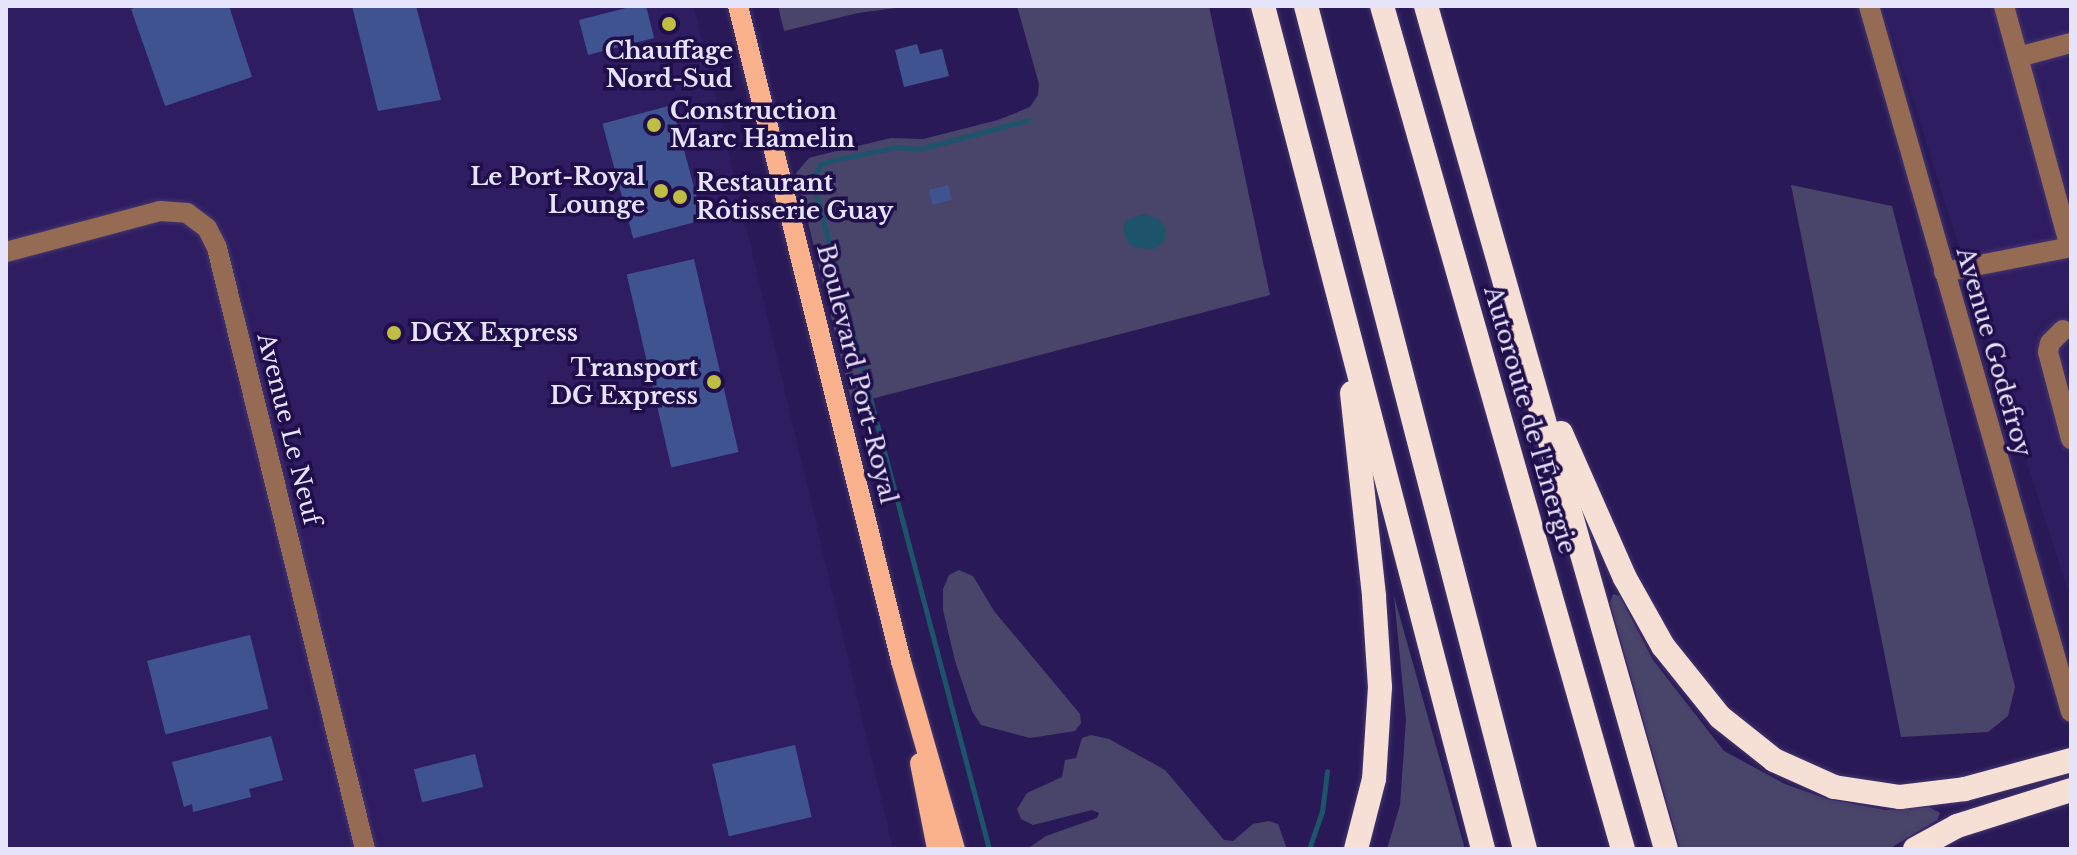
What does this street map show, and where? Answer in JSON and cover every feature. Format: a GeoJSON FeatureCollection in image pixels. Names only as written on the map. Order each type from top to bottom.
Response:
{"type":"FeatureCollection","features":[{"type":"Feature","properties":{"kind":"highway"},"geometry":{"type":"LineString","coordinates":[[1263,6],[1483,849]]}},
{"type":"Feature","properties":{"kind":"highway"},"geometry":{"type":"LineString","coordinates":[[1306,6],[1525,849]]}},
{"type":"Feature","properties":{"kind":"highway","name":"Autoroute de l'Énergie"},"geometry":{"type":"LineString","coordinates":[[1382,6],[1623,849]]}},
{"type":"Feature","properties":{"kind":"highway"},"geometry":{"type":"LineString","coordinates":[[1426,6],[1666,849]]}},
{"type":"Feature","properties":{"kind":"highway"},"geometry":{"type":"LineString","coordinates":[[1346,327],[1380,687],[1375,768],[1356,849]]}},
{"type":"Feature","properties":{"kind":"highway"},"geometry":{"type":"LineString","coordinates":[[1525,351],[1616,560],[1648,622],[1697,692],[1746,740],[1803,775],[1850,791],[1883,796],[1957,791],[2071,760]]}},
{"type":"Feature","properties":{"kind":"highway"},"geometry":{"type":"LineString","coordinates":[[1915,849],[1957,826],[2071,790]]}},
{"type":"Feature","properties":{"kind":"main road","name":"Boulevard Port-Royal"},"geometry":{"type":"LineString","coordinates":[[738,6],[901,661],[955,849]]}},
{"type":"Feature","properties":{"kind":"main road","name":"Boulevard Port-Royal"},"geometry":{"type":"LineString","coordinates":[[901,661],[937,849]]}},
{"type":"Feature","properties":{"kind":"street","name":"Avenue Godefroy"},"geometry":{"type":"LineString","coordinates":[[1869,6],[2071,712]]}},
{"type":"Feature","properties":{"kind":"street"},"geometry":{"type":"LineString","coordinates":[[1944,272],[2071,247],[2004,6]]}},
{"type":"Feature","properties":{"kind":"street"},"geometry":{"type":"LineString","coordinates":[[2018,57],[2071,43]]}},
{"type":"Feature","properties":{"kind":"street","name":"Avenue Le Neuf"},"geometry":{"type":"LineString","coordinates":[[6,252],[160,211],[187,213],[207,228],[217,248],[365,849]]}},
{"type":"Feature","properties":{"kind":"street"},"geometry":{"type":"LineString","coordinates":[[2063,330],[2050,343],[2048,352],[2071,439]]}},
{"type":"Feature","properties":{"kind":"shaded area"},"geometry":{"type":"Polygon","coordinates":[[[6,6],[694,6],[893,849],[6,849],[6,6]]]}},
{"type":"Feature","properties":{"kind":"shaded area"},"geometry":{"type":"Polygon","coordinates":[[[778,6],[911,6],[858,13],[784,31],[778,6]]]}},
{"type":"Feature","properties":{"kind":"shaded area"},"geometry":{"type":"Polygon","coordinates":[[[1017,6],[1209,6],[1270,295],[852,404],[796,173],[809,158],[891,138],[923,139],[998,120],[1030,107],[1038,95],[1039,84],[1017,6]]]}},
{"type":"Feature","properties":{"kind":"shaded area"},"geometry":{"type":"Polygon","coordinates":[[[1883,6],[2071,6],[2071,601],[1883,6]]]}},
{"type":"Feature","properties":{"kind":"shaded area"},"geometry":{"type":"Polygon","coordinates":[[[1791,185],[1892,206],[2015,687],[2008,716],[1988,732],[1901,737],[1791,185]]]}},
{"type":"Feature","properties":{"kind":"shaded area"},"geometry":{"type":"Polygon","coordinates":[[[959,570],[973,576],[994,611],[1080,714],[1081,723],[1075,731],[1030,738],[981,725],[972,711],[955,661],[943,610],[943,589],[949,575],[959,570]]]}},
{"type":"Feature","properties":{"kind":"shaded area"},"geometry":{"type":"Polygon","coordinates":[[[1613,594],[1620,596],[1653,660],[1724,751],[1785,784],[1827,799],[1885,810],[1929,807],[1940,813],[1937,820],[1889,849],[1680,849],[1610,603],[1613,594]]]}},
{"type":"Feature","properties":{"kind":"shaded area"},"geometry":{"type":"Polygon","coordinates":[[[1394,596],[1465,849],[1387,849],[1400,805],[1406,720],[1394,596]]]}},
{"type":"Feature","properties":{"kind":"shaded area"},"geometry":{"type":"Polygon","coordinates":[[[1091,735],[1109,739],[1165,770],[1224,840],[1233,841],[1253,824],[1269,821],[1278,824],[1287,849],[1027,849],[1046,836],[1097,818],[1099,813],[1092,810],[1033,825],[1021,819],[1017,809],[1027,793],[1062,777],[1065,760],[1076,758],[1082,738],[1091,735]]]}},
{"type":"Feature","properties":{"kind":"water"},"geometry":{"type":"Polygon","coordinates":[[[1142,214],[1158,218],[1166,229],[1164,242],[1155,249],[1137,248],[1128,243],[1123,229],[1127,220],[1142,214]]]}},
{"type":"Feature","properties":{"kind":"building"},"geometry":{"type":"Polygon","coordinates":[[[141,6],[229,6],[252,77],[165,106],[131,9],[141,6]]]}},
{"type":"Feature","properties":{"kind":"building"},"geometry":{"type":"Polygon","coordinates":[[[352,6],[416,6],[441,100],[378,111],[352,6]]]}},
{"type":"Feature","properties":{"kind":"building"},"geometry":{"type":"Polygon","coordinates":[[[634,6],[646,6],[654,38],[588,55],[579,20],[634,6]]]}},
{"type":"Feature","properties":{"kind":"building"},"geometry":{"type":"Polygon","coordinates":[[[917,44],[920,54],[942,49],[949,76],[904,87],[895,50],[917,44]]]}},
{"type":"Feature","properties":{"kind":"building"},"geometry":{"type":"Polygon","coordinates":[[[672,105],[703,220],[633,239],[602,124],[672,105]]]}},
{"type":"Feature","properties":{"kind":"building"},"geometry":{"type":"Polygon","coordinates":[[[948,185],[952,199],[933,205],[929,191],[948,185]]]}},
{"type":"Feature","properties":{"kind":"building"},"geometry":{"type":"Polygon","coordinates":[[[694,259],[739,452],[671,467],[627,275],[694,259]]]}},
{"type":"Feature","properties":{"kind":"building"},"geometry":{"type":"Polygon","coordinates":[[[250,635],[268,709],[166,734],[147,661],[250,635]]]}},
{"type":"Feature","properties":{"kind":"building"},"geometry":{"type":"Polygon","coordinates":[[[271,736],[283,780],[249,789],[251,797],[193,812],[192,804],[184,807],[172,762],[271,736]]]}},
{"type":"Feature","properties":{"kind":"building"},"geometry":{"type":"Polygon","coordinates":[[[795,745],[812,817],[729,836],[712,764],[795,745]]]}},
{"type":"Feature","properties":{"kind":"building"},"geometry":{"type":"Polygon","coordinates":[[[475,754],[483,787],[422,802],[414,769],[475,754]]]}},
{"type":"Feature","properties":{"kind":"waterway"},"geometry":{"type":"LineString","coordinates":[[989,849],[812,178],[821,164],[834,160],[896,147],[919,149],[1028,120]]}},
{"type":"Feature","properties":{"kind":"waterway"},"geometry":{"type":"LineString","coordinates":[[1309,849],[1322,812],[1327,771]]}},
{"type":"Feature","properties":{"kind":"place","name":"Chauffage Nord-Sud"},"geometry":{"type":"Point","coordinates":[669,24]}},
{"type":"Feature","properties":{"kind":"place","name":"Construction Marc Hamelin"},"geometry":{"type":"Point","coordinates":[654,125]}},
{"type":"Feature","properties":{"kind":"place","name":"Le Port-Royal Lounge"},"geometry":{"type":"Point","coordinates":[661,191]}},
{"type":"Feature","properties":{"kind":"place","name":"Restaurant Rôtisserie Guay"},"geometry":{"type":"Point","coordinates":[680,197]}},
{"type":"Feature","properties":{"kind":"place","name":"DGX Express"},"geometry":{"type":"Point","coordinates":[394,333]}},
{"type":"Feature","properties":{"kind":"place","name":"Transport DG Express"},"geometry":{"type":"Point","coordinates":[714,382]}}]}
